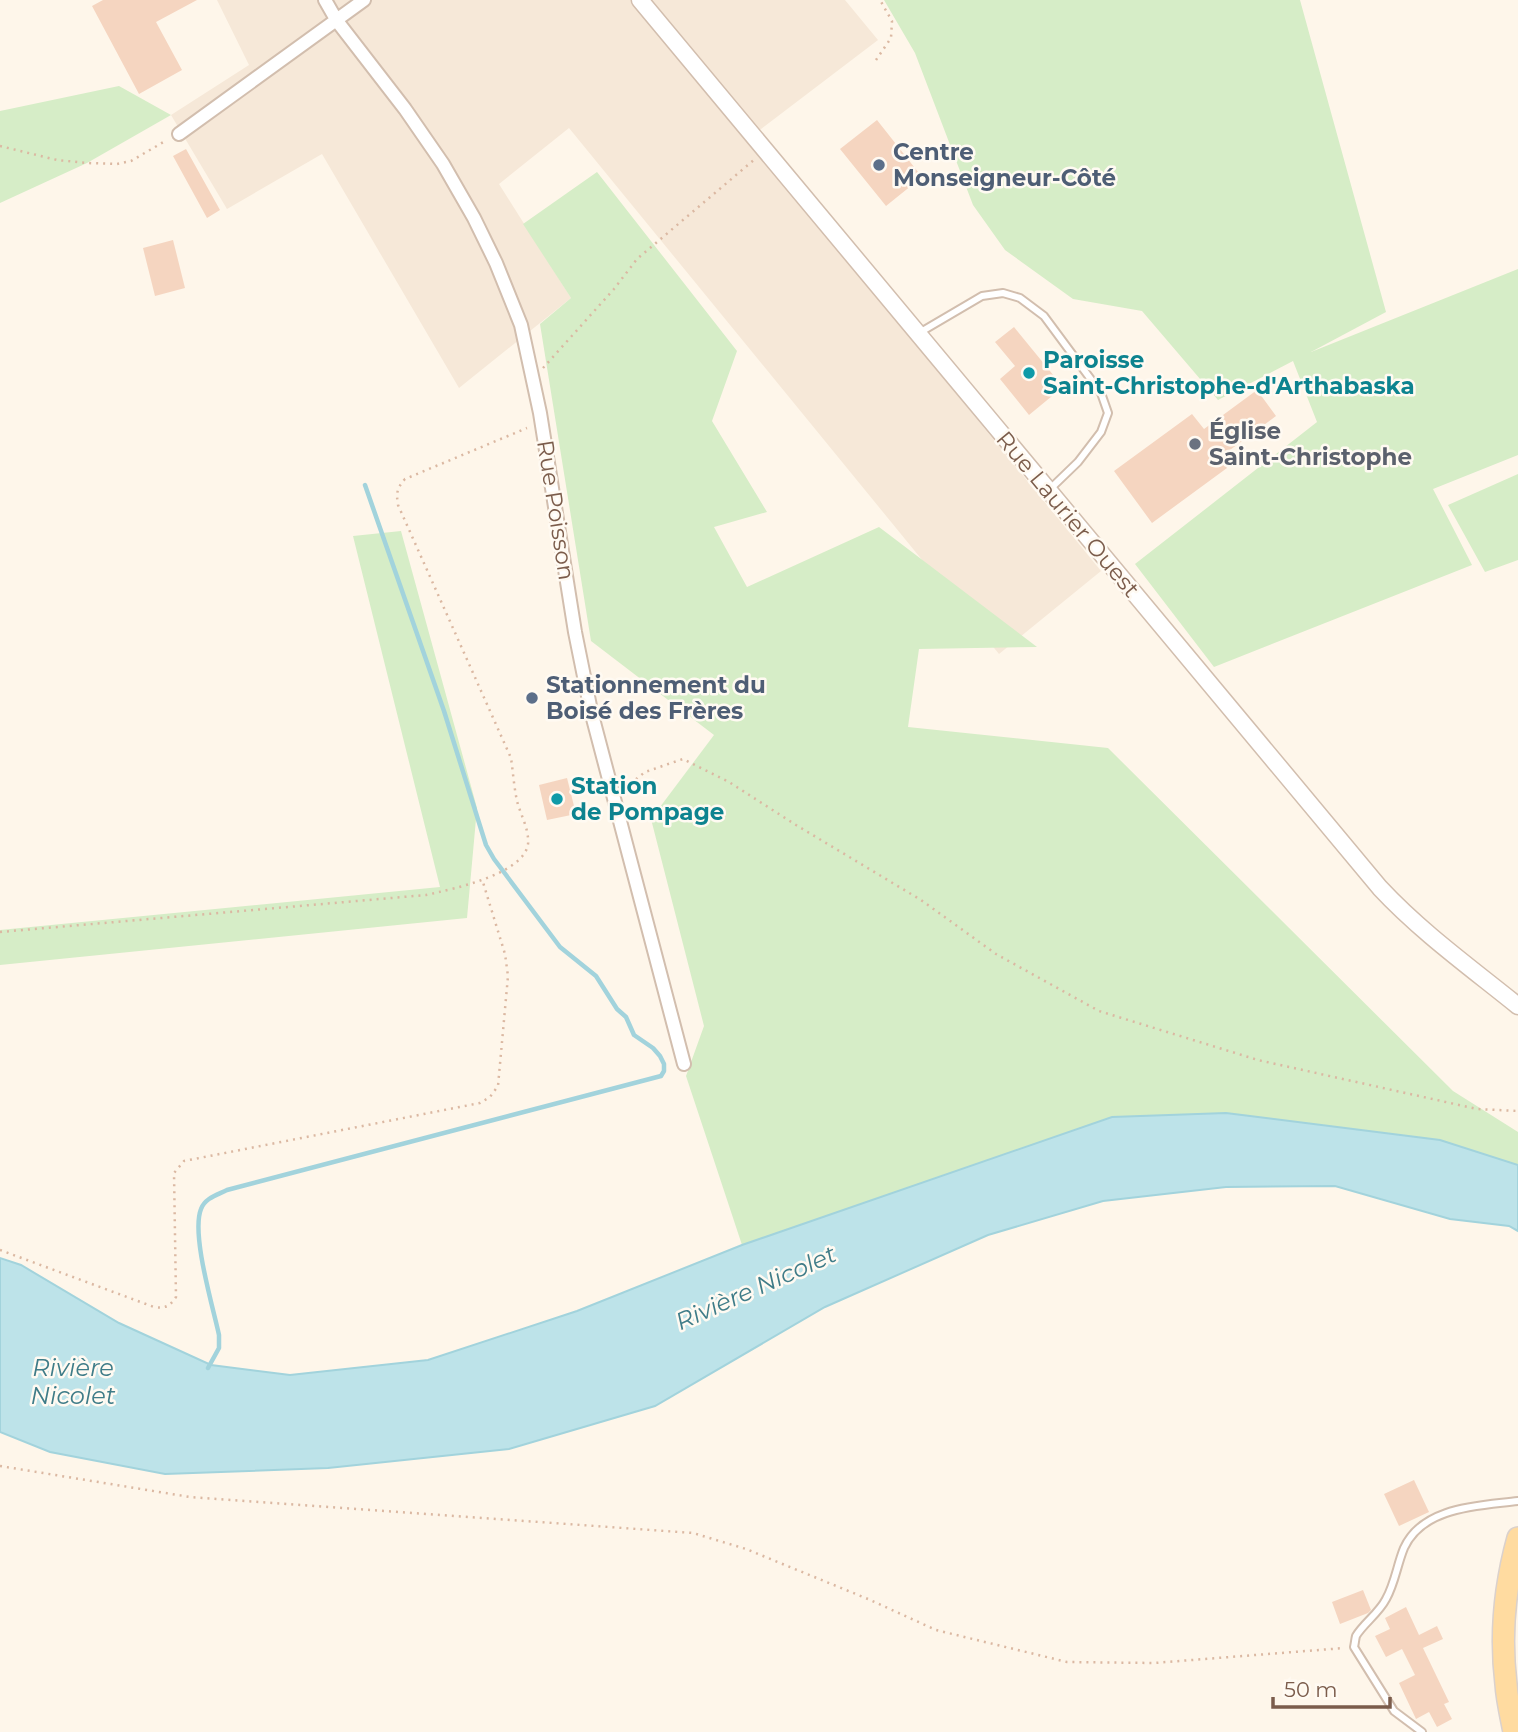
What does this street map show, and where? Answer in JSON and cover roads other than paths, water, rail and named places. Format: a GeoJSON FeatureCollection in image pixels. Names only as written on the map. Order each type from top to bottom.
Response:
{"type":"FeatureCollection","features":[{"type":"Feature","properties":{"kind":"main road"},"geometry":{"type":"LineString","coordinates":[[1514,1732],[1505,1683],[1504,1627],[1510,1569],[1518,1538]]}},
{"type":"Feature","properties":{"kind":"street","name":"Rue Poisson"},"geometry":{"type":"LineString","coordinates":[[325,0],[443,164],[496,262],[521,325],[542,422],[577,643],[591,711],[684,1064]]}},
{"type":"Feature","properties":{"kind":"street"},"geometry":{"type":"LineString","coordinates":[[179,134],[364,0]]}},
{"type":"Feature","properties":{"kind":"street","name":"Rue Laurier Ouest"},"geometry":{"type":"LineString","coordinates":[[640,0],[1380,888],[1424,931],[1518,1006]]}},
{"type":"Feature","properties":{"kind":"lane"},"geometry":{"type":"LineString","coordinates":[[917,334],[982,296],[1003,293],[1020,298],[1044,316],[1101,393],[1108,413],[1101,432],[1078,461],[1048,491]]}},
{"type":"Feature","properties":{"kind":"lane"},"geometry":{"type":"LineString","coordinates":[[1422,1732],[1394,1711],[1354,1647],[1356,1637],[1382,1606],[1393,1586],[1405,1545],[1418,1530],[1434,1518],[1460,1509],[1518,1501]]}},
{"type":"Feature","properties":{"kind":"water","name":"Rivière Nicolet"},"geometry":{"type":"Polygon","coordinates":[[[1226,1113],[1440,1140],[1518,1165],[1518,1231],[1509,1226],[1450,1219],[1335,1186],[1226,1187],[1103,1201],[988,1235],[825,1307],[655,1406],[509,1449],[328,1468],[165,1474],[50,1452],[0,1432],[0,1258],[21,1265],[119,1323],[211,1365],[290,1375],[428,1360],[577,1311],[742,1245],[1112,1117],[1226,1113]]]}},
{"type":"Feature","properties":{"kind":"waterway"},"geometry":{"type":"LineString","coordinates":[[208,1368],[219,1348],[219,1335],[201,1252],[199,1220],[203,1205],[212,1197],[227,1190],[661,1076],[664,1071],[660,1056],[634,1035],[626,1017],[617,1009],[596,976],[560,947],[486,845],[444,711],[365,485]]}},
{"type":"Feature","properties":{"kind":"place","name":"Centre Monseigneur-Côté"},"geometry":{"type":"Point","coordinates":[879,165]}},
{"type":"Feature","properties":{"kind":"place","name":"Paroisse Saint-Christophe-d'Arthabaska"},"geometry":{"type":"Point","coordinates":[1029,373]}},
{"type":"Feature","properties":{"kind":"place","name":"Église Saint-Christophe"},"geometry":{"type":"Point","coordinates":[1195,444]}},
{"type":"Feature","properties":{"kind":"place","name":"Stationnement du Boisé des Frères"},"geometry":{"type":"Point","coordinates":[532,698]}},
{"type":"Feature","properties":{"kind":"place","name":"Station de Pompage"},"geometry":{"type":"Point","coordinates":[557,799]}}]}
